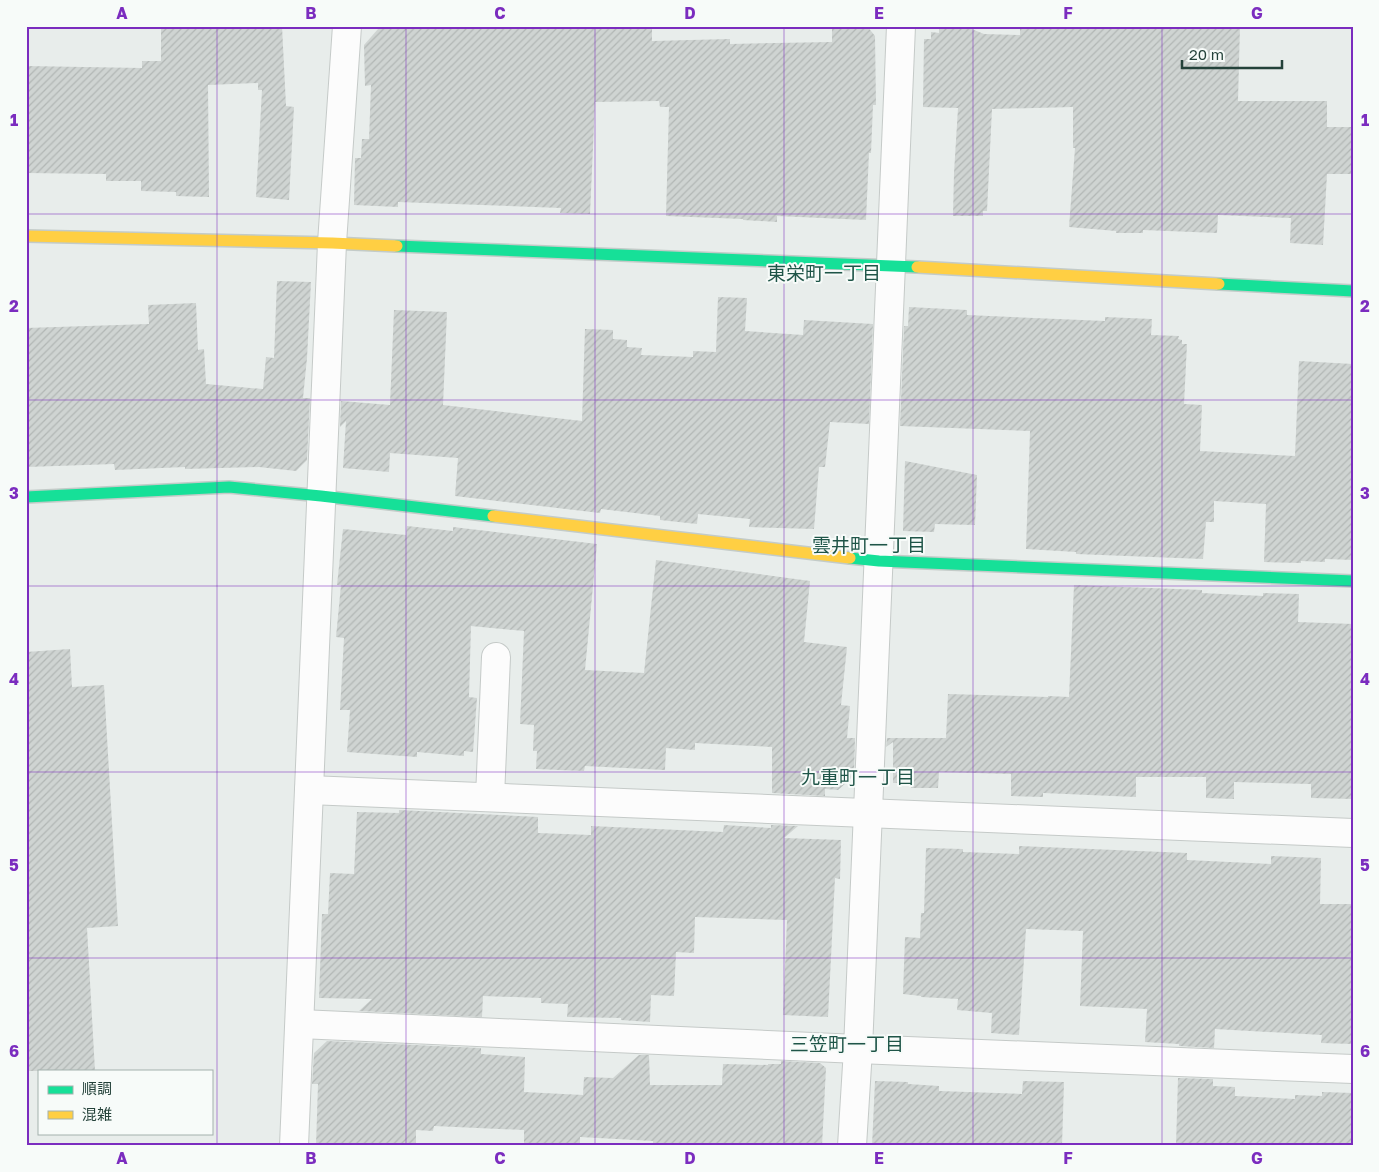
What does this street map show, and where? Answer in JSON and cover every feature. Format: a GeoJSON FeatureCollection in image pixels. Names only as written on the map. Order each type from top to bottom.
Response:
{"type":"FeatureCollection","features":[{"type":"Feature","properties":{"kind":"street"},"geometry":{"type":"LineString","coordinates":[[294,1146],[332,243],[347,26]]}},
{"type":"Feature","properties":{"kind":"street"},"geometry":{"type":"LineString","coordinates":[[852,1146],[858,1049],[901,26]]}},
{"type":"Feature","properties":{"kind":"street"},"geometry":{"type":"LineString","coordinates":[[26,236],[332,243],[891,266],[1353,290]]}},
{"type":"Feature","properties":{"kind":"street"},"geometry":{"type":"LineString","coordinates":[[26,497],[229,487],[322,496],[879,561],[1353,581]]}},
{"type":"Feature","properties":{"kind":"street"},"geometry":{"type":"LineString","coordinates":[[490,797],[496,657]]}},
{"type":"Feature","properties":{"kind":"street"},"geometry":{"type":"LineString","coordinates":[[309,790],[1353,833]]}},
{"type":"Feature","properties":{"kind":"street"},"geometry":{"type":"LineString","coordinates":[[300,1024],[1353,1069]]}},
{"type":"Feature","properties":{"kind":"building"},"geometry":{"type":"Polygon","coordinates":[[[161,26],[282,26],[286,106],[294,107],[289,200],[256,197],[262,90],[258,90],[258,83],[208,85],[209,197],[176,196],[176,192],[141,191],[141,181],[106,181],[106,174],[26,173],[26,66],[142,68],[142,61],[161,61],[161,26]]]}},
{"type":"Feature","properties":{"kind":"building"},"geometry":{"type":"Polygon","coordinates":[[[652,26],[652,41],[730,39],[730,44],[832,42],[832,26],[867,26],[875,36],[876,105],[873,105],[866,220],[777,216],[777,222],[666,216],[669,107],[660,107],[659,101],[595,102],[590,214],[560,213],[561,208],[398,202],[398,207],[354,205],[355,158],[361,158],[362,139],[369,139],[371,85],[365,86],[364,45],[378,29],[652,26]]]}},
{"type":"Feature","properties":{"kind":"building"},"geometry":{"type":"Polygon","coordinates":[[[939,26],[964,26],[984,34],[1020,35],[1020,26],[1240,26],[1238,101],[1327,101],[1327,127],[1353,127],[1353,174],[1327,174],[1323,245],[1290,243],[1291,218],[1218,215],[1217,233],[1143,230],[1143,233],[1116,233],[1116,231],[1069,227],[1075,148],[1073,148],[1073,107],[992,109],[987,211],[983,211],[983,216],[953,216],[958,108],[923,107],[924,39],[931,39],[931,32],[939,33],[939,26]]]}},
{"type":"Feature","properties":{"kind":"building"},"geometry":{"type":"Polygon","coordinates":[[[277,281],[311,282],[303,398],[310,398],[307,460],[296,471],[259,467],[185,469],[185,467],[115,470],[114,464],[27,467],[26,328],[149,324],[148,305],[196,303],[198,350],[204,349],[206,384],[263,389],[266,357],[274,358],[277,281]]]}},
{"type":"Feature","properties":{"kind":"building"},"geometry":{"type":"Polygon","coordinates":[[[718,297],[747,298],[745,331],[803,335],[804,320],[873,324],[869,424],[830,422],[825,467],[819,467],[814,529],[749,527],[750,519],[698,514],[697,524],[660,520],[660,516],[601,509],[600,513],[455,496],[458,458],[390,453],[389,472],[343,468],[346,421],[340,427],[341,401],[390,405],[394,310],[447,312],[443,405],[582,421],[585,329],[613,330],[613,339],[627,340],[627,347],[642,348],[641,355],[693,357],[693,351],[716,352],[718,297]]]}},
{"type":"Feature","properties":{"kind":"building"},"geometry":{"type":"Polygon","coordinates":[[[909,307],[967,310],[967,315],[1105,321],[1105,317],[1152,319],[1151,335],[1179,336],[1178,339],[1182,340],[1182,344],[1187,344],[1184,404],[1202,405],[1200,451],[1295,456],[1299,361],[1353,364],[1353,560],[1325,559],[1325,562],[1301,561],[1301,563],[1264,562],[1266,504],[1214,501],[1214,522],[1206,522],[1203,559],[1076,554],[1076,552],[1026,549],[1030,431],[900,426],[904,326],[908,326],[909,307]]]}},
{"type":"Feature","properties":{"kind":"building"},"geometry":{"type":"Polygon","coordinates":[[[905,461],[977,475],[975,525],[935,524],[934,532],[903,531],[905,461]]]}},
{"type":"Feature","properties":{"kind":"building"},"geometry":{"type":"Polygon","coordinates":[[[407,526],[453,531],[453,527],[597,544],[585,670],[644,673],[656,560],[810,581],[804,642],[847,647],[841,705],[850,706],[847,738],[855,738],[854,776],[838,790],[825,789],[825,796],[772,793],[772,747],[695,743],[695,750],[666,748],[665,770],[585,766],[584,771],[536,769],[537,751],[533,751],[534,725],[520,724],[524,631],[471,626],[469,697],[477,698],[473,752],[464,751],[464,756],[417,752],[417,757],[347,752],[350,710],[340,710],[344,638],[336,637],[341,585],[337,585],[343,529],[406,535],[407,526]]]}},
{"type":"Feature","properties":{"kind":"building"},"geometry":{"type":"Polygon","coordinates":[[[1074,585],[1202,590],[1202,593],[1263,596],[1263,593],[1299,594],[1298,622],[1353,624],[1353,799],[1311,798],[1311,784],[1234,782],[1234,799],[1206,798],[1206,777],[1136,777],[1136,797],[1043,793],[1043,797],[1011,796],[1011,774],[939,772],[938,788],[911,788],[911,783],[893,783],[893,742],[886,747],[887,738],[946,738],[948,694],[1069,697],[1074,585]]]}},
{"type":"Feature","properties":{"kind":"building"},"geometry":{"type":"Polygon","coordinates":[[[70,649],[72,687],[104,685],[118,926],[87,928],[95,1070],[26,1071],[26,652],[70,649]]]}},
{"type":"Feature","properties":{"kind":"building"},"geometry":{"type":"Polygon","coordinates":[[[399,810],[538,817],[538,833],[591,835],[591,826],[723,832],[724,825],[771,828],[771,825],[798,826],[784,838],[841,840],[840,879],[835,878],[828,1017],[783,1015],[787,920],[695,917],[694,953],[676,952],[674,996],[651,995],[650,1022],[621,1020],[621,1018],[567,1017],[568,1004],[541,1003],[541,998],[483,996],[482,1017],[359,1011],[372,999],[319,998],[322,914],[328,914],[330,873],[354,874],[357,812],[399,813],[399,810]]]}},
{"type":"Feature","properties":{"kind":"building"},"geometry":{"type":"Polygon","coordinates":[[[1019,846],[1187,853],[1187,860],[1271,864],[1271,856],[1321,858],[1320,904],[1353,904],[1353,1044],[1321,1043],[1322,1035],[1215,1029],[1214,1048],[1145,1042],[1147,1009],[1080,1006],[1083,931],[1026,929],[1019,1035],[991,1033],[992,1013],[957,1010],[958,999],[903,994],[905,937],[920,938],[921,913],[924,913],[926,848],[963,849],[963,852],[1019,854],[1019,846]]]}},
{"type":"Feature","properties":{"kind":"building"},"geometry":{"type":"Polygon","coordinates":[[[327,1041],[481,1048],[481,1054],[525,1057],[524,1092],[583,1095],[584,1077],[613,1078],[639,1055],[649,1055],[650,1085],[722,1085],[723,1064],[768,1065],[781,1064],[781,1061],[820,1063],[826,1068],[822,1146],[653,1146],[653,1141],[580,1137],[580,1146],[524,1146],[524,1130],[434,1126],[433,1131],[416,1130],[416,1146],[316,1146],[318,1084],[312,1084],[314,1053],[327,1041]]]}},
{"type":"Feature","properties":{"kind":"building"},"geometry":{"type":"Polygon","coordinates":[[[1178,1078],[1213,1079],[1213,1086],[1235,1087],[1235,1096],[1295,1099],[1295,1095],[1322,1096],[1322,1092],[1353,1093],[1353,1145],[1292,1143],[1292,1146],[1176,1146],[1178,1078]]]}},
{"type":"Feature","properties":{"kind":"building"},"geometry":{"type":"Polygon","coordinates":[[[875,1081],[908,1082],[908,1084],[939,1086],[939,1091],[1022,1094],[1023,1081],[1064,1082],[1062,1146],[872,1146],[875,1081]]]}},
{"type":"Feature","properties":{"kind":"traffic: fast"},"geometry":{"type":"LineString","coordinates":[[397,246],[917,267]]}},
{"type":"Feature","properties":{"kind":"traffic: fast"},"geometry":{"type":"LineString","coordinates":[[1219,284],[1353,291]]}},
{"type":"Feature","properties":{"kind":"traffic: fast"},"geometry":{"type":"LineString","coordinates":[[26,497],[229,487],[493,516]]}},
{"type":"Feature","properties":{"kind":"traffic: fast"},"geometry":{"type":"LineString","coordinates":[[850,558],[879,561],[1353,581]]}},
{"type":"Feature","properties":{"kind":"traffic: slow"},"geometry":{"type":"LineString","coordinates":[[26,236],[397,246]]}},
{"type":"Feature","properties":{"kind":"traffic: slow"},"geometry":{"type":"LineString","coordinates":[[917,267],[1219,284]]}},
{"type":"Feature","properties":{"kind":"traffic: slow"},"geometry":{"type":"LineString","coordinates":[[493,516],[850,558]]}},
{"type":"Feature","properties":{"kind":"district","name":"東栄町一丁目"},"geometry":{"type":"Point","coordinates":[824,273]}},
{"type":"Feature","properties":{"kind":"district","name":"雲井町一丁目"},"geometry":{"type":"Point","coordinates":[869,545]}},
{"type":"Feature","properties":{"kind":"district","name":"九重町一丁目"},"geometry":{"type":"Point","coordinates":[858,777]}},
{"type":"Feature","properties":{"kind":"district","name":"三笠町一丁目"},"geometry":{"type":"Point","coordinates":[847,1044]}}]}
